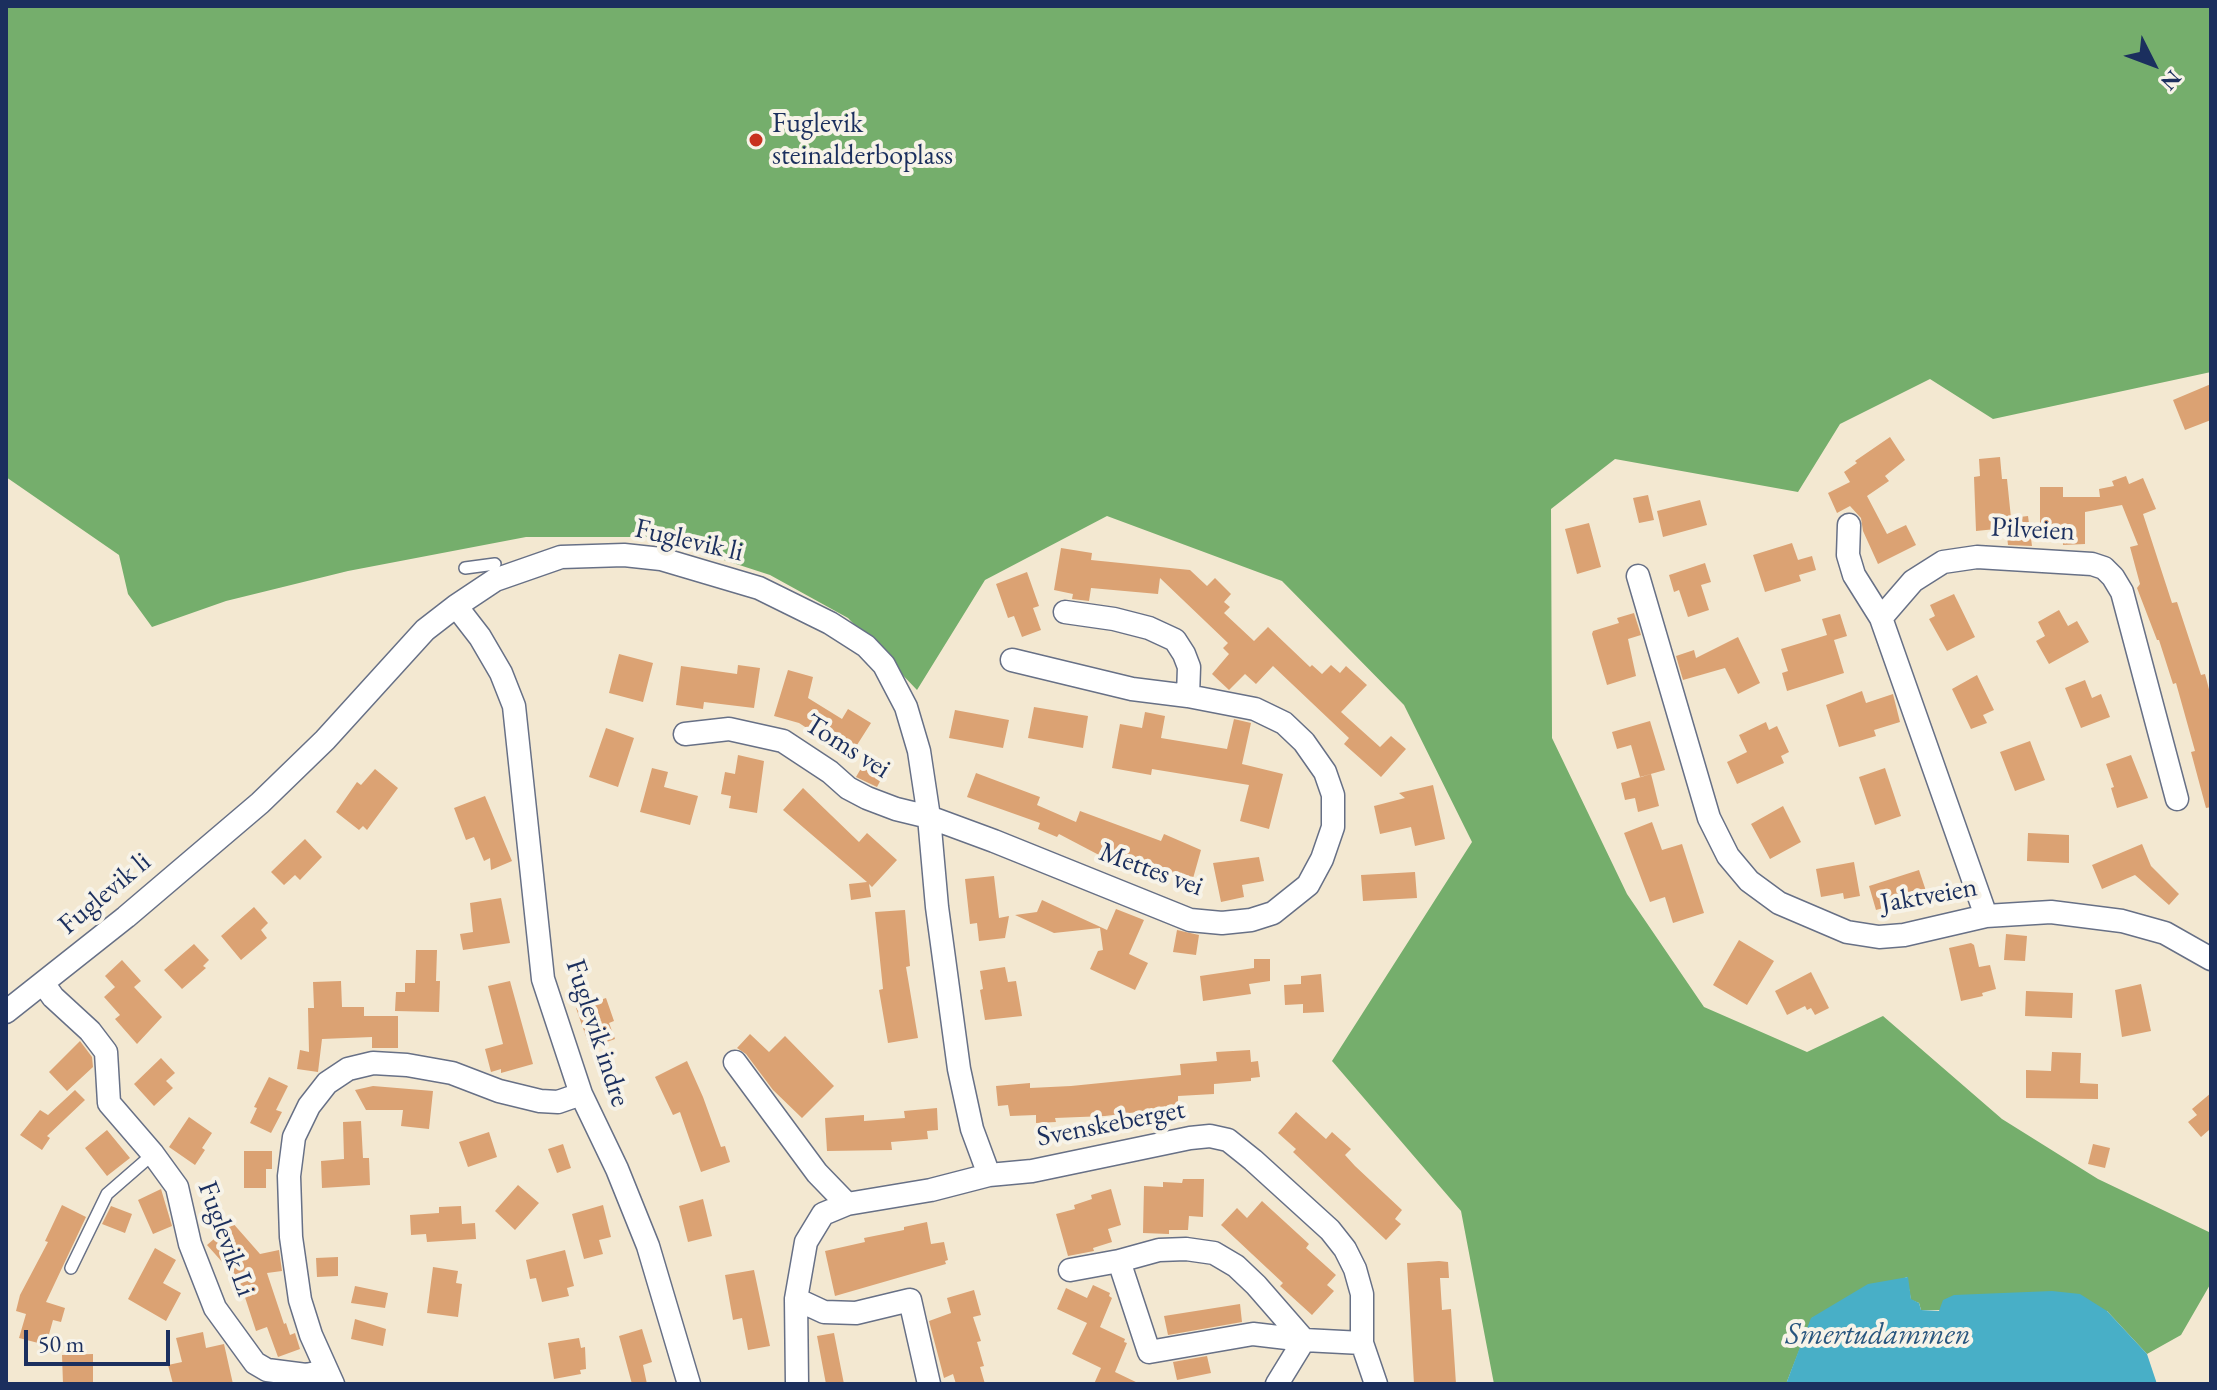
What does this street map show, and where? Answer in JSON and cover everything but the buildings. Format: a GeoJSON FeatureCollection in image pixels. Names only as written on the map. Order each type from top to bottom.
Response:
{"type":"FeatureCollection","features":[{"type":"Feature","properties":{"kind":"street"},"geometry":{"type":"LineString","coordinates":[[1849,525],[1848,555],[1854,575],[1881,618],[1986,916]]}},
{"type":"Feature","properties":{"kind":"street","name":"Fuglevik li"},"geometry":{"type":"LineString","coordinates":[[6,1012],[260,803],[325,740],[425,630],[456,606],[495,580],[561,557],[624,555],[661,559],[759,588],[830,623],[866,646],[884,665],[906,707],[919,751],[959,1069],[972,1129],[989,1175]]}},
{"type":"Feature","properties":{"kind":"street","name":"Pilveien"},"geometry":{"type":"LineString","coordinates":[[1881,618],[1913,581],[1943,562],[1977,557],[2092,564],[2104,568],[2113,577],[2126,605],[2177,799]]}},
{"type":"Feature","properties":{"kind":"street","name":"Jaktveien"},"geometry":{"type":"LineString","coordinates":[[1638,576],[1709,818],[1728,856],[1749,881],[1779,903],[1847,932],[1879,937],[1904,935],[1986,916],[2051,912],[2122,921],[2165,933],[2211,959]]}},
{"type":"Feature","properties":{"kind":"street","name":"Fuglevik indre"},"geometry":{"type":"LineString","coordinates":[[456,606],[480,637],[501,673],[514,706],[543,979],[581,1094],[617,1169],[648,1246],[689,1384]]}},
{"type":"Feature","properties":{"kind":"street"},"geometry":{"type":"LineString","coordinates":[[1065,612],[1114,619],[1149,628],[1175,640],[1189,667],[1188,696]]}},
{"type":"Feature","properties":{"kind":"street","name":"Mettes vei"},"geometry":{"type":"LineString","coordinates":[[929,817],[1190,920],[1222,923],[1251,920],[1273,913],[1308,885],[1322,859],[1333,827],[1333,795],[1325,772],[1304,742],[1284,723],[1255,709],[1132,689],[1012,660]]}},
{"type":"Feature","properties":{"kind":"street","name":"Toms vei"},"geometry":{"type":"LineString","coordinates":[[685,734],[729,729],[783,741],[857,793],[896,809],[929,817]]}},
{"type":"Feature","properties":{"kind":"street","name":"Fuglevik Li"},"geometry":{"type":"LineString","coordinates":[[43,983],[106,1052],[109,1103],[177,1187],[190,1244],[215,1308],[255,1363],[267,1370],[330,1378]]}},
{"type":"Feature","properties":{"kind":"street"},"geometry":{"type":"LineString","coordinates":[[735,1062],[817,1173],[847,1204]]}},
{"type":"Feature","properties":{"kind":"street"},"geometry":{"type":"LineString","coordinates":[[330,1378],[300,1300],[291,1237],[289,1176],[294,1137],[309,1106],[327,1083],[348,1069],[373,1063],[452,1073],[499,1091],[540,1101],[558,1102],[581,1094]]}},
{"type":"Feature","properties":{"kind":"street","name":"Svenskeberget"},"geometry":{"type":"LineString","coordinates":[[797,1384],[796,1299],[806,1242],[823,1214],[847,1204],[931,1190],[989,1175],[1032,1171],[1210,1136],[1228,1140],[1330,1230],[1345,1249],[1362,1294],[1362,1343],[1376,1384]]}},
{"type":"Feature","properties":{"kind":"street"},"geometry":{"type":"LineString","coordinates":[[1070,1270],[1159,1250],[1186,1249],[1214,1253],[1236,1266],[1256,1285],[1304,1340]]}},
{"type":"Feature","properties":{"kind":"street"},"geometry":{"type":"LineString","coordinates":[[1119,1261],[1149,1352],[1253,1334],[1362,1343]]}},
{"type":"Feature","properties":{"kind":"street"},"geometry":{"type":"LineString","coordinates":[[796,1299],[824,1312],[856,1313],[910,1300],[929,1384]]}},
{"type":"Feature","properties":{"kind":"street"},"geometry":{"type":"LineString","coordinates":[[1277,1384],[1304,1340]]}},
{"type":"Feature","properties":{"kind":"lane"},"geometry":{"type":"LineString","coordinates":[[465,568],[495,564]]}},
{"type":"Feature","properties":{"kind":"lane"},"geometry":{"type":"LineString","coordinates":[[71,1268],[100,1203],[153,1154]]}},
{"type":"Feature","properties":{"kind":"green space"},"geometry":{"type":"Polygon","coordinates":[[[6,6],[2211,6],[2211,372],[1993,419],[1930,379],[1840,424],[1798,492],[1615,459],[1551,509],[1552,738],[1627,894],[1704,1007],[1807,1052],[1883,1016],[2002,1119],[2098,1179],[2211,1233],[2211,1283],[2181,1335],[2147,1354],[2107,1311],[1921,1310],[1919,1303],[1911,1300],[1907,1277],[1812,1318],[1786,1384],[1494,1384],[1461,1211],[1332,1061],[1472,842],[1404,705],[1282,581],[1107,516],[985,580],[917,690],[848,618],[770,575],[653,537],[526,537],[348,571],[226,601],[152,627],[128,594],[119,555],[6,477],[6,6]]]}},
{"type":"Feature","properties":{"kind":"water","name":"Smertudammen"},"geometry":{"type":"Polygon","coordinates":[[[1908,1277],[1911,1299],[1919,1303],[1921,1310],[1939,1311],[1943,1300],[1954,1295],[2052,1291],[2080,1294],[2107,1311],[2147,1354],[2157,1384],[1786,1384],[1811,1318],[1868,1284],[1908,1277]]]}},
{"type":"Feature","properties":{"kind":"place","name":"Fuglevik steinalderboplass"},"geometry":{"type":"Point","coordinates":[756,140]}}]}
